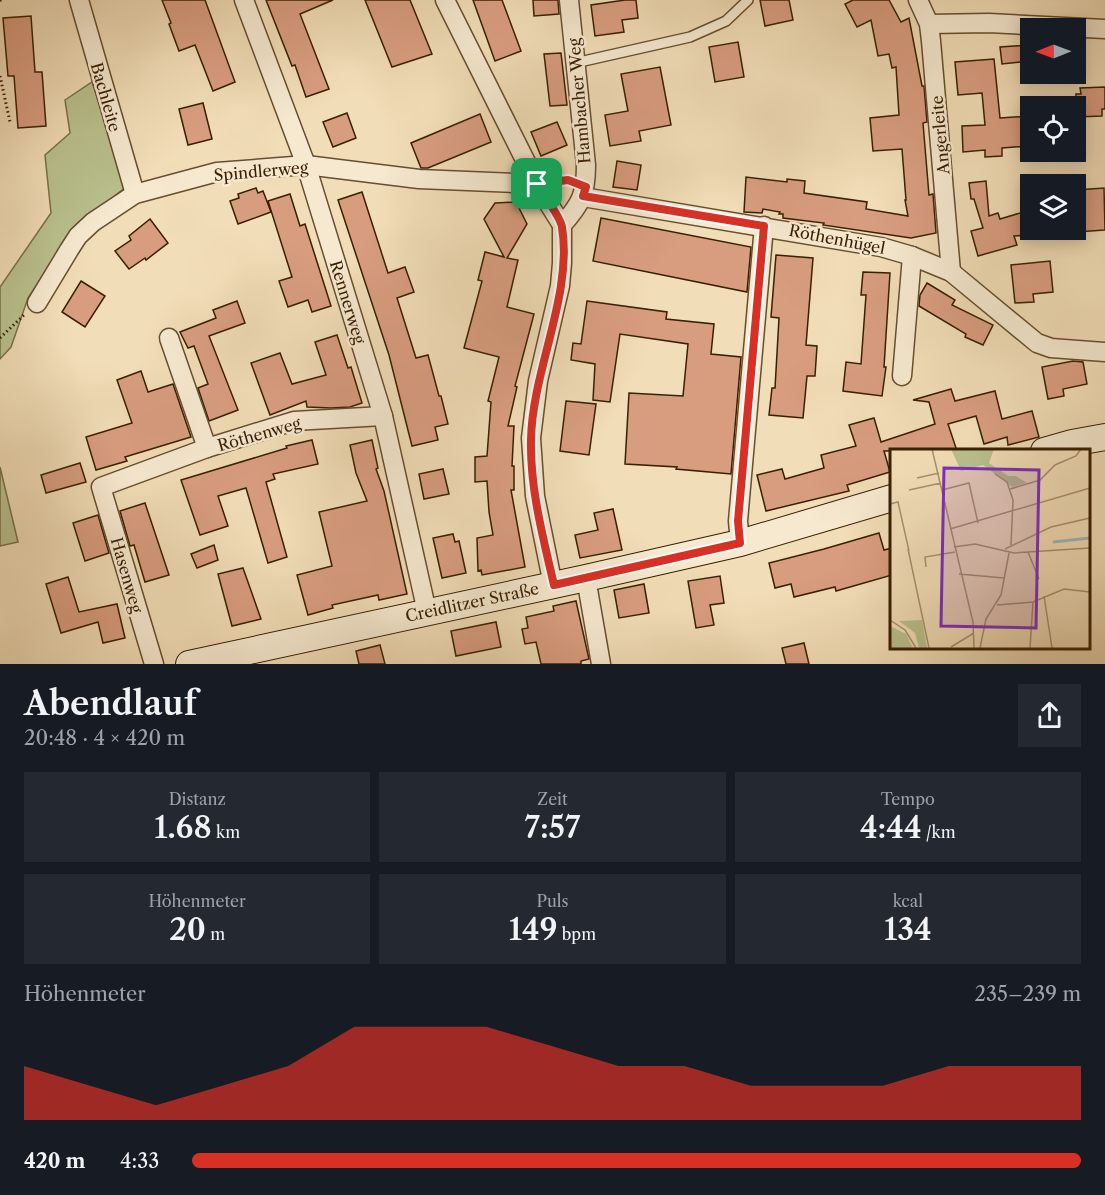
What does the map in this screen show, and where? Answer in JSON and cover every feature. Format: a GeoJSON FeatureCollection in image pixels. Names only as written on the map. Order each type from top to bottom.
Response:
{"type":"FeatureCollection","features":[{"type":"Feature","properties":{"kind":"street","name":"Bachleite"},"geometry":{"type":"LineString","coordinates":[[79,0],[135,194]]}},
{"type":"Feature","properties":{"kind":"street","name":"Rennerweg"},"geometry":{"type":"LineString","coordinates":[[244,0],[306,165],[383,416],[427,612]]}},
{"type":"Feature","properties":{"kind":"street"},"geometry":{"type":"LineString","coordinates":[[445,0],[537,184],[562,225],[560,286],[538,381],[531,438],[535,496],[554,585]]}},
{"type":"Feature","properties":{"kind":"street","name":"Hambacher Weg"},"geometry":{"type":"LineString","coordinates":[[562,225],[574,212],[586,187],[586,165],[569,0]]}},
{"type":"Feature","properties":{"kind":"street","name":"Angerleite"},"geometry":{"type":"LineString","coordinates":[[918,0],[929,24],[951,272]]}},
{"type":"Feature","properties":{"kind":"street"},"geometry":{"type":"LineString","coordinates":[[929,24],[989,22],[1105,29]]}},
{"type":"Feature","properties":{"kind":"street","name":"Spindlerweg"},"geometry":{"type":"LineString","coordinates":[[37,303],[78,236],[93,222],[135,194],[217,172],[306,165],[419,179],[537,184]]}},
{"type":"Feature","properties":{"kind":"street","name":"Röthenhügel"},"geometry":{"type":"LineString","coordinates":[[583,196],[880,247],[912,256],[951,272],[1037,343],[1051,348],[1105,352]]}},
{"type":"Feature","properties":{"kind":"street"},"geometry":{"type":"LineString","coordinates":[[740,543],[738,521],[764,226]]}},
{"type":"Feature","properties":{"kind":"street"},"geometry":{"type":"LineString","coordinates":[[902,376],[912,256]]}},
{"type":"Feature","properties":{"kind":"street","name":"Röthenweg"},"geometry":{"type":"LineString","coordinates":[[169,338],[207,448]]}},
{"type":"Feature","properties":{"kind":"street","name":"Röthenweg"},"geometry":{"type":"LineString","coordinates":[[101,487],[207,448],[294,420],[383,416]]}},
{"type":"Feature","properties":{"kind":"street"},"geometry":{"type":"LineString","coordinates":[[1051,449],[1105,437]]}},
{"type":"Feature","properties":{"kind":"street","name":"Hasenweg"},"geometry":{"type":"LineString","coordinates":[[101,487],[154,664]]}},
{"type":"Feature","properties":{"kind":"street","name":"Creidlitzer Straße"},"geometry":{"type":"LineString","coordinates":[[189,664],[740,543],[890,499]]}},
{"type":"Feature","properties":{"kind":"street"},"geometry":{"type":"LineString","coordinates":[[586,578],[601,664]]}},
{"type":"Feature","properties":{"kind":"lane"},"geometry":{"type":"LineString","coordinates":[[575,63],[690,37],[726,21],[748,0]]}},
{"type":"Feature","properties":{"kind":"path"},"geometry":{"type":"LineString","coordinates":[[0,76],[10,122]]}},
{"type":"Feature","properties":{"kind":"path"},"geometry":{"type":"LineString","coordinates":[[0,338],[37,303]]}},
{"type":"Feature","properties":{"kind":"green space"},"geometry":{"type":"Polygon","coordinates":[[[92,82],[127,186],[101,207],[65,242],[28,298],[11,347],[0,359],[0,287],[51,213],[45,155],[70,133],[65,100],[92,82]]]}},
{"type":"Feature","properties":{"kind":"green space"},"geometry":{"type":"Polygon","coordinates":[[[0,467],[18,542],[0,546],[0,467]]]}},
{"type":"Feature","properties":{"kind":"building"},"geometry":{"type":"Polygon","coordinates":[[[162,0],[205,0],[235,82],[213,91],[195,45],[179,51],[162,0]]]}},
{"type":"Feature","properties":{"kind":"building"},"geometry":{"type":"Polygon","coordinates":[[[266,0],[333,0],[300,14],[329,89],[306,97],[295,65],[292,66],[266,0]]]}},
{"type":"Feature","properties":{"kind":"building"},"geometry":{"type":"Polygon","coordinates":[[[365,0],[410,0],[432,54],[392,67],[365,0]]]}},
{"type":"Feature","properties":{"kind":"building"},"geometry":{"type":"Polygon","coordinates":[[[473,0],[502,0],[521,51],[495,61],[473,0]]]}},
{"type":"Feature","properties":{"kind":"building"},"geometry":{"type":"Polygon","coordinates":[[[533,0],[558,0],[559,14],[534,16],[533,0]]]}},
{"type":"Feature","properties":{"kind":"building"},"geometry":{"type":"Polygon","coordinates":[[[636,0],[638,18],[622,20],[624,32],[595,36],[591,5],[636,0]]]}},
{"type":"Feature","properties":{"kind":"building"},"geometry":{"type":"Polygon","coordinates":[[[760,0],[789,0],[793,20],[765,26],[760,0]]]}},
{"type":"Feature","properties":{"kind":"building"},"geometry":{"type":"Polygon","coordinates":[[[853,0],[889,0],[901,22],[909,18],[922,86],[924,86],[927,122],[923,123],[929,195],[933,194],[936,233],[911,238],[783,218],[780,212],[763,209],[762,213],[744,212],[746,177],[787,182],[787,179],[805,181],[804,193],[867,202],[866,209],[908,216],[902,149],[873,151],[870,118],[899,115],[896,67],[892,68],[889,54],[878,56],[871,20],[857,27],[845,4],[853,0]]]}},
{"type":"Feature","properties":{"kind":"building"},"geometry":{"type":"Polygon","coordinates":[[[31,16],[35,72],[42,72],[46,126],[18,128],[14,76],[8,76],[3,18],[31,16]]]}},
{"type":"Feature","properties":{"kind":"building"},"geometry":{"type":"Polygon","coordinates":[[[738,42],[744,77],[715,82],[709,47],[738,42]]]}},
{"type":"Feature","properties":{"kind":"building"},"geometry":{"type":"Polygon","coordinates":[[[1020,46],[1020,62],[1002,64],[1000,47],[1020,46]]]}},
{"type":"Feature","properties":{"kind":"building"},"geometry":{"type":"Polygon","coordinates":[[[561,53],[567,105],[550,106],[544,54],[561,53]]]}},
{"type":"Feature","properties":{"kind":"building"},"geometry":{"type":"Polygon","coordinates":[[[994,59],[1000,118],[1020,117],[1020,147],[1002,148],[1002,156],[985,157],[985,150],[963,152],[962,126],[985,125],[982,93],[958,95],[955,62],[994,59]]]}},
{"type":"Feature","properties":{"kind":"building"},"geometry":{"type":"Polygon","coordinates":[[[660,67],[671,125],[639,131],[641,141],[610,146],[605,115],[628,111],[621,74],[660,67]]]}},
{"type":"Feature","properties":{"kind":"building"},"geometry":{"type":"Polygon","coordinates":[[[1105,87],[1105,109],[1102,109],[1102,116],[1086,117],[1086,96],[1076,96],[1076,94],[1081,94],[1080,88],[1105,87]]]}},
{"type":"Feature","properties":{"kind":"building"},"geometry":{"type":"Polygon","coordinates":[[[203,103],[212,139],[188,145],[179,109],[203,103]]]}},
{"type":"Feature","properties":{"kind":"building"},"geometry":{"type":"Polygon","coordinates":[[[347,113],[356,138],[333,147],[323,122],[347,113]]]}},
{"type":"Feature","properties":{"kind":"building"},"geometry":{"type":"Polygon","coordinates":[[[480,114],[491,142],[428,168],[421,168],[411,143],[480,114]]]}},
{"type":"Feature","properties":{"kind":"building"},"geometry":{"type":"Polygon","coordinates":[[[557,122],[567,145],[541,156],[531,132],[557,122]]]}},
{"type":"Feature","properties":{"kind":"building"},"geometry":{"type":"Polygon","coordinates":[[[617,161],[641,165],[637,190],[613,187],[617,161]]]}},
{"type":"Feature","properties":{"kind":"building"},"geometry":{"type":"Polygon","coordinates":[[[986,181],[989,216],[998,213],[1000,219],[1020,213],[1020,236],[1014,236],[1017,245],[978,256],[971,231],[983,228],[974,199],[971,199],[969,183],[986,181]]]}},
{"type":"Feature","properties":{"kind":"building"},"geometry":{"type":"Polygon","coordinates":[[[256,188],[258,193],[263,191],[271,212],[238,224],[230,201],[239,198],[238,194],[256,188]]]}},
{"type":"Feature","properties":{"kind":"building"},"geometry":{"type":"Polygon","coordinates":[[[1104,188],[1105,230],[1086,231],[1086,189],[1104,188]]]}},
{"type":"Feature","properties":{"kind":"building"},"geometry":{"type":"Polygon","coordinates":[[[362,192],[388,273],[405,267],[414,292],[397,298],[416,358],[428,355],[439,396],[441,396],[448,424],[435,427],[438,440],[412,446],[389,355],[338,200],[362,192]]]}},
{"type":"Feature","properties":{"kind":"building"},"geometry":{"type":"Polygon","coordinates":[[[290,194],[300,226],[305,224],[331,306],[312,312],[308,300],[288,307],[279,281],[292,277],[268,201],[290,194]]]}},
{"type":"Feature","properties":{"kind":"building"},"geometry":{"type":"Polygon","coordinates":[[[516,202],[527,224],[507,258],[518,260],[507,307],[534,314],[515,386],[517,387],[508,426],[514,426],[512,466],[514,466],[514,490],[511,490],[525,567],[482,575],[481,570],[478,571],[477,538],[493,535],[487,481],[475,482],[475,457],[487,456],[491,402],[488,401],[499,357],[464,348],[482,281],[478,280],[485,252],[504,257],[484,219],[495,203],[516,202]]]}},
{"type":"Feature","properties":{"kind":"building"},"geometry":{"type":"Polygon","coordinates":[[[601,218],[751,247],[747,292],[593,261],[601,218]]]}},
{"type":"Feature","properties":{"kind":"building"},"geometry":{"type":"Polygon","coordinates":[[[150,219],[168,243],[146,260],[145,258],[129,269],[115,251],[131,240],[129,236],[150,219]]]}},
{"type":"Feature","properties":{"kind":"building"},"geometry":{"type":"Polygon","coordinates":[[[776,255],[813,258],[806,345],[817,346],[815,376],[807,376],[803,418],[769,415],[772,388],[775,388],[779,318],[771,317],[776,255]]]}},
{"type":"Feature","properties":{"kind":"building"},"geometry":{"type":"Polygon","coordinates":[[[1050,261],[1053,292],[1033,294],[1034,302],[1015,303],[1011,265],[1050,261]]]}},
{"type":"Feature","properties":{"kind":"building"},"geometry":{"type":"Polygon","coordinates":[[[863,272],[890,273],[884,367],[886,367],[882,396],[843,391],[846,362],[861,364],[866,295],[861,295],[863,272]]]}},
{"type":"Feature","properties":{"kind":"building"},"geometry":{"type":"Polygon","coordinates":[[[81,281],[105,296],[85,327],[62,312],[81,281]]]}},
{"type":"Feature","properties":{"kind":"building"},"geometry":{"type":"Polygon","coordinates":[[[927,283],[955,300],[952,305],[993,325],[983,345],[965,337],[966,334],[919,306],[920,295],[927,283]]]}},
{"type":"Feature","properties":{"kind":"building"},"geometry":{"type":"Polygon","coordinates":[[[237,301],[245,323],[209,336],[238,410],[209,421],[198,388],[208,384],[194,346],[188,348],[180,332],[216,318],[213,310],[237,301]]]}},
{"type":"Feature","properties":{"kind":"building"},"geometry":{"type":"Polygon","coordinates":[[[587,301],[667,312],[666,319],[714,324],[711,354],[741,357],[731,474],[676,469],[677,467],[625,464],[629,393],[683,396],[688,344],[620,334],[610,402],[593,400],[595,364],[571,360],[573,343],[581,344],[587,301]]]}},
{"type":"Feature","properties":{"kind":"building"},"geometry":{"type":"Polygon","coordinates":[[[337,335],[348,368],[351,367],[362,403],[350,407],[331,408],[307,407],[306,401],[270,415],[251,363],[280,353],[292,384],[326,375],[315,342],[337,335]]]}},
{"type":"Feature","properties":{"kind":"building"},"geometry":{"type":"Polygon","coordinates":[[[1073,361],[1083,362],[1087,384],[1063,389],[1064,396],[1048,399],[1042,367],[1073,361]]]}},
{"type":"Feature","properties":{"kind":"building"},"geometry":{"type":"Polygon","coordinates":[[[141,371],[148,392],[173,384],[191,437],[125,457],[127,461],[96,470],[86,437],[132,423],[117,380],[141,371]]]}},
{"type":"Feature","properties":{"kind":"building"},"geometry":{"type":"Polygon","coordinates":[[[951,389],[955,401],[995,391],[1002,419],[1032,411],[1039,437],[1008,445],[1007,437],[984,444],[976,416],[948,424],[956,449],[890,449],[890,451],[884,451],[890,472],[847,485],[849,491],[766,511],[757,475],[782,469],[785,479],[824,468],[821,455],[856,446],[849,425],[874,418],[881,442],[935,424],[929,402],[913,400],[951,389]]]}},
{"type":"Feature","properties":{"kind":"building"},"geometry":{"type":"Polygon","coordinates":[[[566,401],[596,404],[589,455],[560,451],[566,401]]]}},
{"type":"Feature","properties":{"kind":"building"},"geometry":{"type":"Polygon","coordinates":[[[312,440],[318,464],[273,474],[275,479],[266,482],[287,557],[268,563],[246,488],[218,496],[228,526],[200,535],[181,480],[287,448],[286,446],[312,440]]]}},
{"type":"Feature","properties":{"kind":"building"},"geometry":{"type":"Polygon","coordinates":[[[372,440],[378,468],[376,469],[384,491],[407,594],[379,600],[378,595],[332,605],[333,608],[308,615],[297,575],[332,566],[319,512],[367,501],[356,473],[350,445],[372,440]]]}},
{"type":"Feature","properties":{"kind":"building"},"geometry":{"type":"Polygon","coordinates":[[[80,463],[86,482],[46,493],[41,475],[80,463]]]}},
{"type":"Feature","properties":{"kind":"building"},"geometry":{"type":"Polygon","coordinates":[[[443,469],[449,494],[424,499],[419,474],[443,469]]]}},
{"type":"Feature","properties":{"kind":"building"},"geometry":{"type":"Polygon","coordinates":[[[145,503],[169,575],[145,582],[134,545],[130,546],[120,511],[145,503]]]}},
{"type":"Feature","properties":{"kind":"building"},"geometry":{"type":"Polygon","coordinates":[[[613,509],[622,550],[580,558],[575,535],[598,530],[594,513],[613,509]]]}},
{"type":"Feature","properties":{"kind":"building"},"geometry":{"type":"Polygon","coordinates":[[[98,515],[109,553],[85,561],[73,523],[98,515]]]}},
{"type":"Feature","properties":{"kind":"building"},"geometry":{"type":"Polygon","coordinates":[[[879,533],[884,550],[890,548],[890,576],[836,591],[835,587],[794,597],[791,584],[775,588],[769,563],[879,533]]]}},
{"type":"Feature","properties":{"kind":"building"},"geometry":{"type":"Polygon","coordinates":[[[453,534],[455,542],[459,541],[466,573],[442,578],[433,538],[453,534]]]}},
{"type":"Feature","properties":{"kind":"building"},"geometry":{"type":"Polygon","coordinates":[[[214,545],[218,560],[197,568],[191,554],[214,545]]]}},
{"type":"Feature","properties":{"kind":"building"},"geometry":{"type":"Polygon","coordinates":[[[243,568],[261,619],[232,626],[218,574],[243,568]]]}},
{"type":"Feature","properties":{"kind":"building"},"geometry":{"type":"Polygon","coordinates":[[[720,576],[724,603],[710,605],[714,625],[696,628],[688,581],[720,576]]]}},
{"type":"Feature","properties":{"kind":"building"},"geometry":{"type":"Polygon","coordinates":[[[68,577],[79,612],[117,604],[125,638],[103,643],[98,622],[61,633],[46,584],[68,577]]]}},
{"type":"Feature","properties":{"kind":"building"},"geometry":{"type":"Polygon","coordinates":[[[644,584],[649,613],[619,618],[614,590],[644,584]]]}},
{"type":"Feature","properties":{"kind":"building"},"geometry":{"type":"Polygon","coordinates":[[[576,601],[589,659],[581,661],[581,664],[541,664],[536,642],[525,644],[522,629],[528,628],[526,617],[554,611],[553,606],[576,601]]]}},
{"type":"Feature","properties":{"kind":"building"},"geometry":{"type":"Polygon","coordinates":[[[496,622],[501,647],[456,656],[451,631],[496,622]]]}},
{"type":"Feature","properties":{"kind":"building"},"geometry":{"type":"Polygon","coordinates":[[[804,643],[809,664],[786,664],[782,648],[804,643]]]}},
{"type":"Feature","properties":{"kind":"building"},"geometry":{"type":"Polygon","coordinates":[[[380,645],[385,664],[359,664],[356,651],[380,645]]]}},
{"type":"Feature","properties":{"kind":"route"},"geometry":{"type":"LineString","coordinates":[[568,180],[586,187],[583,196],[764,226],[738,521],[740,543],[554,585],[535,496],[531,438],[538,381],[560,286],[562,225],[537,184],[568,180]]}}]}
